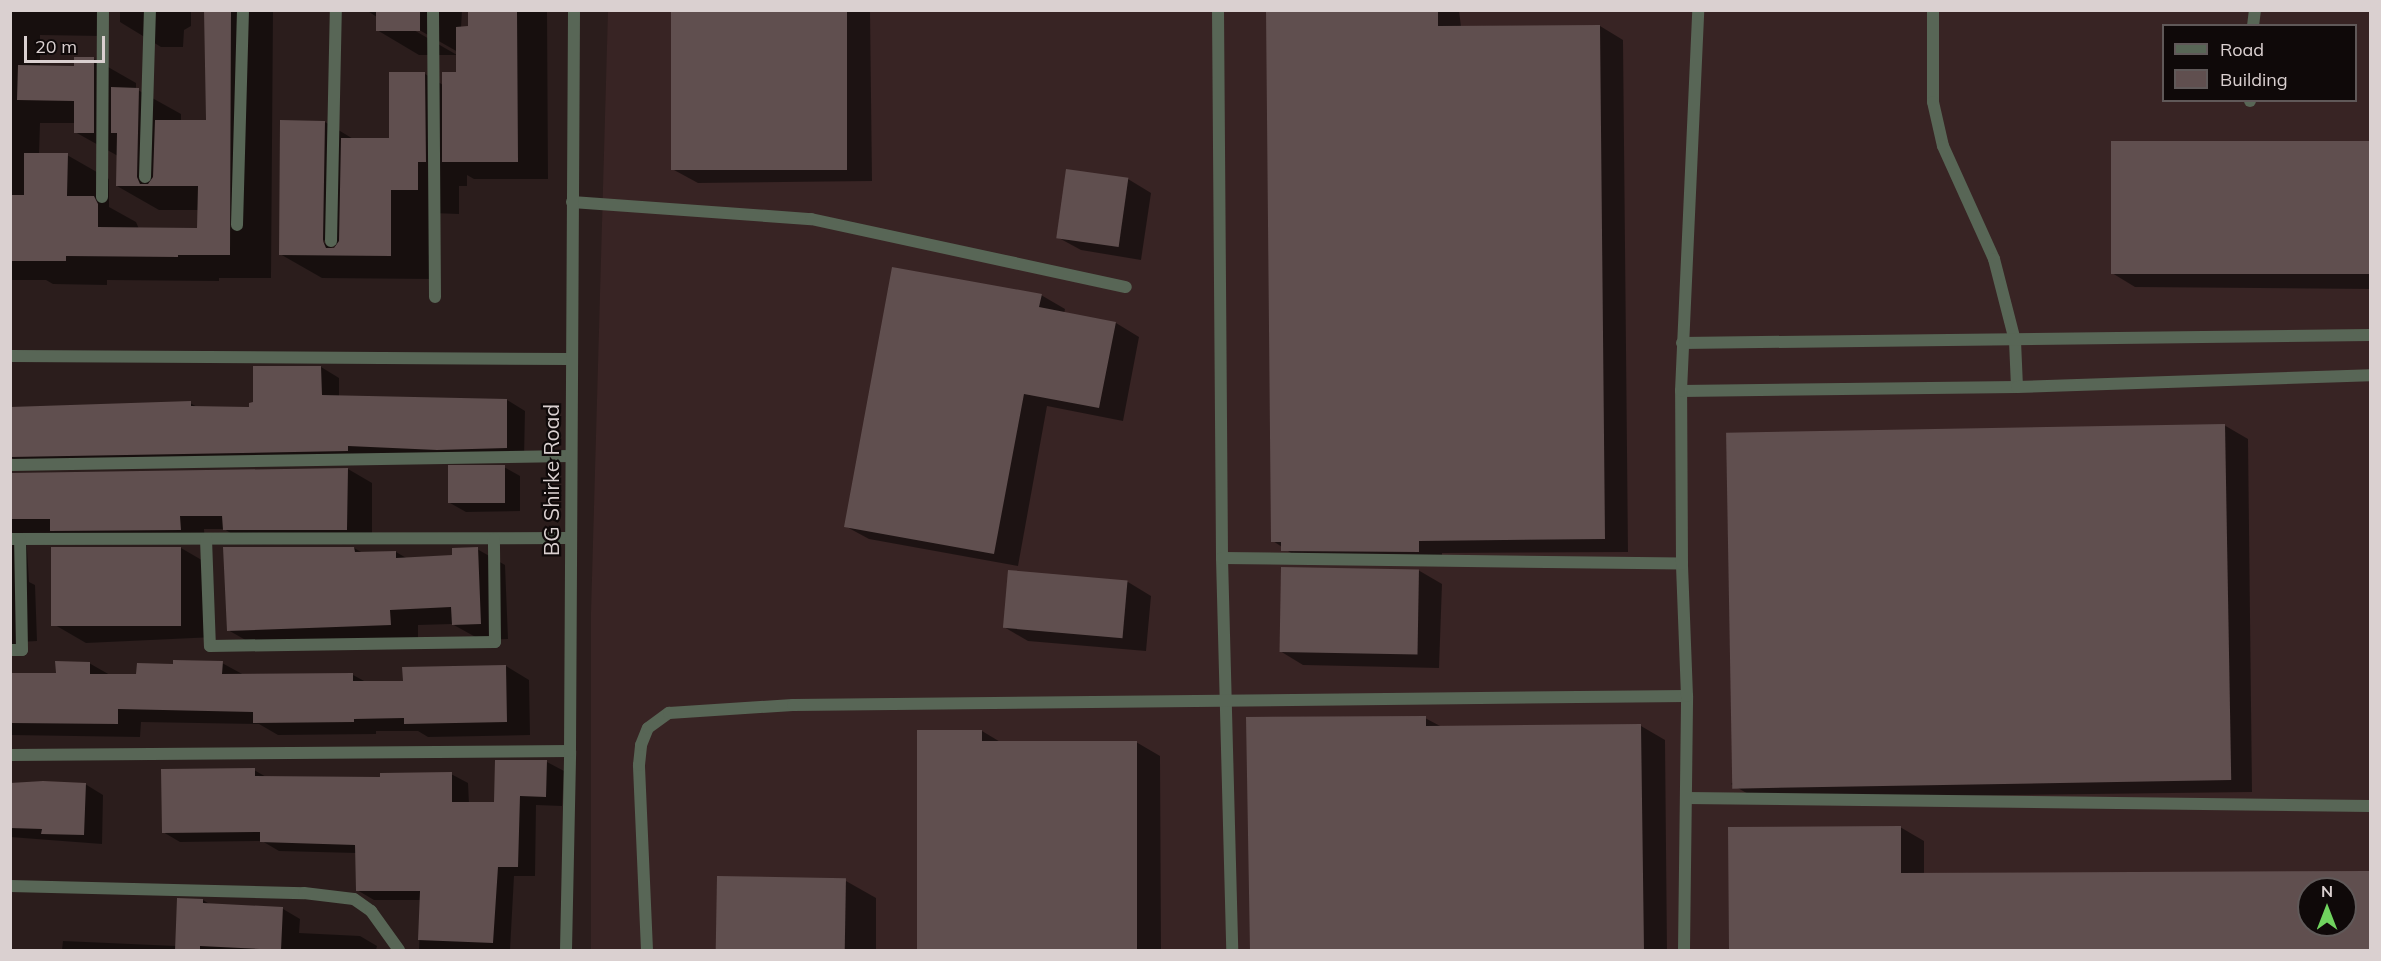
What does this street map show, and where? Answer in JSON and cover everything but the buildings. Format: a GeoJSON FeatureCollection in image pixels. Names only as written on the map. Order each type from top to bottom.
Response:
{"type":"FeatureCollection","features":[{"type":"Feature","properties":{"kind":"street"},"geometry":{"type":"LineString","coordinates":[[102,197],[103,10]]}},
{"type":"Feature","properties":{"kind":"street"},"geometry":{"type":"LineString","coordinates":[[145,177],[150,10]]}},
{"type":"Feature","properties":{"kind":"street"},"geometry":{"type":"LineString","coordinates":[[237,225],[243,10]]}},
{"type":"Feature","properties":{"kind":"street"},"geometry":{"type":"LineString","coordinates":[[331,241],[336,10]]}},
{"type":"Feature","properties":{"kind":"street"},"geometry":{"type":"LineString","coordinates":[[433,10],[435,297]]}},
{"type":"Feature","properties":{"kind":"street","name":"BG Shirke Road"},"geometry":{"type":"LineString","coordinates":[[566,951],[570,751],[574,10]]}},
{"type":"Feature","properties":{"kind":"street"},"geometry":{"type":"LineString","coordinates":[[1218,10],[1222,558],[1232,951]]}},
{"type":"Feature","properties":{"kind":"street"},"geometry":{"type":"LineString","coordinates":[[1684,951],[1687,696],[1682,564],[1681,391],[1698,10]]}},
{"type":"Feature","properties":{"kind":"street"},"geometry":{"type":"LineString","coordinates":[[1933,10],[1933,102],[1943,146],[1994,259],[2015,341],[2017,387]]}},
{"type":"Feature","properties":{"kind":"street"},"geometry":{"type":"LineString","coordinates":[[572,202],[811,219],[1126,287]]}},
{"type":"Feature","properties":{"kind":"street"},"geometry":{"type":"LineString","coordinates":[[1682,343],[2370,336]]}},
{"type":"Feature","properties":{"kind":"street"},"geometry":{"type":"LineString","coordinates":[[10,356],[571,358]]}},
{"type":"Feature","properties":{"kind":"street"},"geometry":{"type":"LineString","coordinates":[[1681,391],[2017,387],[2370,375]]}},
{"type":"Feature","properties":{"kind":"street"},"geometry":{"type":"LineString","coordinates":[[10,465],[570,456]]}},
{"type":"Feature","properties":{"kind":"street"},"geometry":{"type":"LineString","coordinates":[[10,650],[22,650],[15,539],[570,538]]}},
{"type":"Feature","properties":{"kind":"street"},"geometry":{"type":"LineString","coordinates":[[206,539],[210,646],[495,642],[494,539]]}},
{"type":"Feature","properties":{"kind":"street"},"geometry":{"type":"LineString","coordinates":[[1222,558],[1682,564]]}},
{"type":"Feature","properties":{"kind":"street"},"geometry":{"type":"LineString","coordinates":[[647,951],[640,745],[648,728],[669,713],[793,705],[1687,696]]}},
{"type":"Feature","properties":{"kind":"street"},"geometry":{"type":"LineString","coordinates":[[10,755],[570,751]]}},
{"type":"Feature","properties":{"kind":"street"},"geometry":{"type":"LineString","coordinates":[[1686,798],[2370,806]]}},
{"type":"Feature","properties":{"kind":"street"},"geometry":{"type":"LineString","coordinates":[[10,886],[304,893],[354,899],[371,911],[399,951]]}},
{"type":"Feature","properties":{"kind":"shaded area"},"geometry":{"type":"Polygon","coordinates":[[[608,11],[2370,11],[2370,950],[591,950],[591,613],[608,11]]]}}]}
